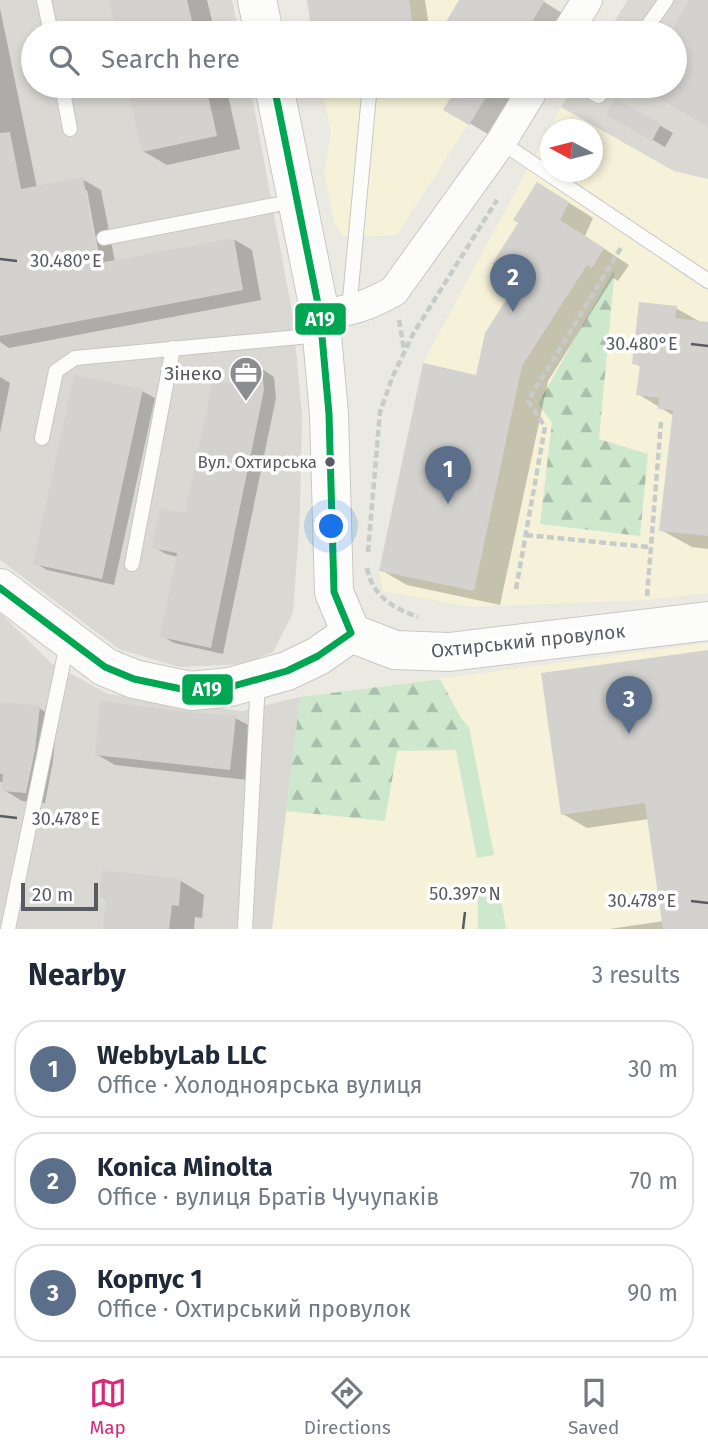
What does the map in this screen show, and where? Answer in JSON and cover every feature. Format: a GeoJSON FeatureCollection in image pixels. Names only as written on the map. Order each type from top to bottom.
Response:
{"type":"FeatureCollection","features":[{"type":"Feature","properties":{"kind":"main road"},"geometry":{"type":"LineString","coordinates":[[257,0],[261,21]]}},
{"type":"Feature","properties":{"kind":"main road"},"geometry":{"type":"LineString","coordinates":[[0,589],[105,667],[145,682],[191,691],[230,687],[287,671],[318,656],[351,633],[334,592],[329,414],[330,320],[298,201],[277,98]]}},
{"type":"Feature","properties":{"kind":"main road","name":"Охтирський провулок"},"geometry":{"type":"LineString","coordinates":[[351,633],[395,650],[449,652],[708,621]]}},
{"type":"Feature","properties":{"kind":"street"},"geometry":{"type":"LineString","coordinates":[[574,21],[587,0]]}},
{"type":"Feature","properties":{"kind":"street"},"geometry":{"type":"LineString","coordinates":[[330,320],[372,304],[394,291],[512,149],[531,98]]}},
{"type":"Feature","properties":{"kind":"lane"},"geometry":{"type":"LineString","coordinates":[[44,0],[48,21]]}},
{"type":"Feature","properties":{"kind":"lane"},"geometry":{"type":"LineString","coordinates":[[651,21],[666,0]]}},
{"type":"Feature","properties":{"kind":"lane"},"geometry":{"type":"LineString","coordinates":[[64,98],[70,129]]}},
{"type":"Feature","properties":{"kind":"lane"},"geometry":{"type":"LineString","coordinates":[[42,438],[56,371],[75,358],[173,348],[330,320],[368,98]]}},
{"type":"Feature","properties":{"kind":"lane"},"geometry":{"type":"LineString","coordinates":[[512,149],[708,281]]}},
{"type":"Feature","properties":{"kind":"lane"},"geometry":{"type":"LineString","coordinates":[[104,237],[298,201]]}},
{"type":"Feature","properties":{"kind":"lane"},"geometry":{"type":"LineString","coordinates":[[132,564],[173,348]]}},
{"type":"Feature","properties":{"kind":"lane"},"geometry":{"type":"LineString","coordinates":[[8,929],[68,639]]}},
{"type":"Feature","properties":{"kind":"lane"},"geometry":{"type":"LineString","coordinates":[[245,929],[258,679]]}},
{"type":"Feature","properties":{"kind":"path"},"geometry":{"type":"LineString","coordinates":[[429,621],[382,599],[372,585],[367,569],[380,412],[404,350],[512,149]]}},
{"type":"Feature","properties":{"kind":"path"},"geometry":{"type":"LineString","coordinates":[[516,589],[544,426],[528,401],[632,230]]}},
{"type":"Feature","properties":{"kind":"path"},"geometry":{"type":"LineString","coordinates":[[647,600],[661,422]]}},
{"type":"Feature","properties":{"kind":"path"},"geometry":{"type":"LineString","coordinates":[[526,535],[648,547]]}},
{"type":"Feature","properties":{"kind":"shaded area"},"geometry":{"type":"Polygon","coordinates":[[[0,0],[232,0],[236,21],[21,21],[21,98],[252,98],[293,317],[302,416],[300,515],[293,613],[273,652],[244,664],[179,667],[119,649],[0,560],[0,0]]]}},
{"type":"Feature","properties":{"kind":"shaded area"},"geometry":{"type":"Polygon","coordinates":[[[307,0],[545,0],[532,21],[310,21],[307,0]]]}},
{"type":"Feature","properties":{"kind":"shaded area"},"geometry":{"type":"Polygon","coordinates":[[[628,0],[708,0],[708,179],[674,171],[603,131],[603,119],[582,119],[561,107],[567,98],[687,98],[687,21],[615,21],[628,0]]]}},
{"type":"Feature","properties":{"kind":"shaded area"},"geometry":{"type":"Polygon","coordinates":[[[324,98],[485,98],[397,235],[343,236],[334,222],[324,173],[331,133],[324,98]]]}},
{"type":"Feature","properties":{"kind":"shaded area"},"geometry":{"type":"Polygon","coordinates":[[[561,107],[582,119],[555,119],[561,107]]]}},
{"type":"Feature","properties":{"kind":"shaded area"},"geometry":{"type":"Polygon","coordinates":[[[603,131],[674,171],[708,179],[708,593],[647,600],[471,607],[383,591],[379,571],[423,363],[540,146],[540,182],[603,182],[603,131]]]}},
{"type":"Feature","properties":{"kind":"shaded area"},"geometry":{"type":"Polygon","coordinates":[[[0,613],[51,663],[108,694],[242,711],[300,697],[272,929],[0,929],[0,613]]]}},
{"type":"Feature","properties":{"kind":"shaded area"},"geometry":{"type":"Polygon","coordinates":[[[708,643],[708,929],[272,929],[300,697],[708,643]]]}},
{"type":"Feature","properties":{"kind":"green space"},"geometry":{"type":"Polygon","coordinates":[[[615,268],[599,439],[648,454],[640,536],[540,524],[552,423],[538,404],[615,268]]]}},
{"type":"Feature","properties":{"kind":"green space"},"geometry":{"type":"Polygon","coordinates":[[[440,679],[461,718],[469,727],[452,731],[456,750],[397,751],[385,821],[286,811],[300,697],[440,679]]]}},
{"type":"Feature","properties":{"kind":"green space"},"geometry":{"type":"Polygon","coordinates":[[[469,727],[494,855],[477,858],[452,731],[469,727]]]}},
{"type":"Feature","properties":{"kind":"green space"},"geometry":{"type":"Polygon","coordinates":[[[499,885],[506,929],[478,929],[477,888],[499,885]]]}},
{"type":"Feature","properties":{"kind":"building"},"geometry":{"type":"Polygon","coordinates":[[[109,0],[187,0],[192,21],[113,21],[109,0]]]}},
{"type":"Feature","properties":{"kind":"building"},"geometry":{"type":"Polygon","coordinates":[[[307,0],[409,0],[412,21],[310,21],[307,0]]]}},
{"type":"Feature","properties":{"kind":"building"},"geometry":{"type":"Polygon","coordinates":[[[459,0],[545,0],[532,21],[447,21],[459,0]]]}},
{"type":"Feature","properties":{"kind":"building"},"geometry":{"type":"Polygon","coordinates":[[[689,0],[708,0],[708,127],[659,98],[687,98],[687,21],[677,21],[689,0]]]}},
{"type":"Feature","properties":{"kind":"building"},"geometry":{"type":"Polygon","coordinates":[[[130,98],[209,98],[217,136],[142,152],[130,98]]]}},
{"type":"Feature","properties":{"kind":"building"},"geometry":{"type":"Polygon","coordinates":[[[450,98],[486,98],[469,125],[443,110],[450,98]]]}},
{"type":"Feature","properties":{"kind":"building"},"geometry":{"type":"Polygon","coordinates":[[[615,98],[661,124],[652,141],[606,115],[615,98]]]}},
{"type":"Feature","properties":{"kind":"building"},"geometry":{"type":"Polygon","coordinates":[[[10,132],[21,189],[83,177],[99,263],[234,238],[243,290],[0,336],[0,133],[10,132]]]}},
{"type":"Feature","properties":{"kind":"building"},"geometry":{"type":"Polygon","coordinates":[[[537,182],[569,202],[560,220],[604,248],[592,268],[587,265],[522,366],[474,591],[379,571],[423,363],[476,375],[485,333],[518,281],[492,264],[518,223],[513,220],[537,182]]]}},
{"type":"Feature","properties":{"kind":"building"},"geometry":{"type":"Polygon","coordinates":[[[639,302],[677,306],[675,318],[708,322],[708,536],[659,531],[673,410],[658,409],[659,398],[636,395],[640,365],[632,364],[639,302]]]}},
{"type":"Feature","properties":{"kind":"building"},"geometry":{"type":"Polygon","coordinates":[[[236,362],[262,368],[264,390],[211,648],[160,637],[177,553],[152,548],[160,508],[185,513],[213,380],[232,384],[236,362]]]}},
{"type":"Feature","properties":{"kind":"building"},"geometry":{"type":"Polygon","coordinates":[[[74,375],[143,389],[102,579],[33,564],[74,375]]]}},
{"type":"Feature","properties":{"kind":"building"},"geometry":{"type":"Polygon","coordinates":[[[708,650],[708,929],[663,929],[645,803],[561,815],[541,673],[708,650]]]}},
{"type":"Feature","properties":{"kind":"building"},"geometry":{"type":"Polygon","coordinates":[[[100,701],[236,716],[230,770],[95,755],[100,701]]]}},
{"type":"Feature","properties":{"kind":"building"},"geometry":{"type":"Polygon","coordinates":[[[0,702],[40,706],[26,793],[2,791],[0,702]]]}},
{"type":"Feature","properties":{"kind":"building"},"geometry":{"type":"Polygon","coordinates":[[[102,870],[181,879],[179,906],[172,905],[169,929],[103,929],[106,898],[99,897],[102,870]]]}},
{"type":"Feature","properties":{"kind":"transit line","name":"А19"},"geometry":{"type":"LineString","coordinates":[[0,588],[105,667],[134,679],[191,691],[230,687],[287,671],[318,656],[351,633],[334,592],[329,414],[320,314],[276,98]]}},
{"type":"Feature","properties":{"kind":"place","name":"Konica Minolta"},"geometry":{"type":"Point","coordinates":[513,312]}},
{"type":"Feature","properties":{"kind":"place","name":"Зінеко"},"geometry":{"type":"Point","coordinates":[246,403]}},
{"type":"Feature","properties":{"kind":"place","name":"Вул. Охтирська"},"geometry":{"type":"Point","coordinates":[330,462]}},
{"type":"Feature","properties":{"kind":"place","name":"WebbyLab LLC"},"geometry":{"type":"Point","coordinates":[448,504]}},
{"type":"Feature","properties":{"kind":"place","name":"Корпус 1"},"geometry":{"type":"Point","coordinates":[629,734]}}]}
